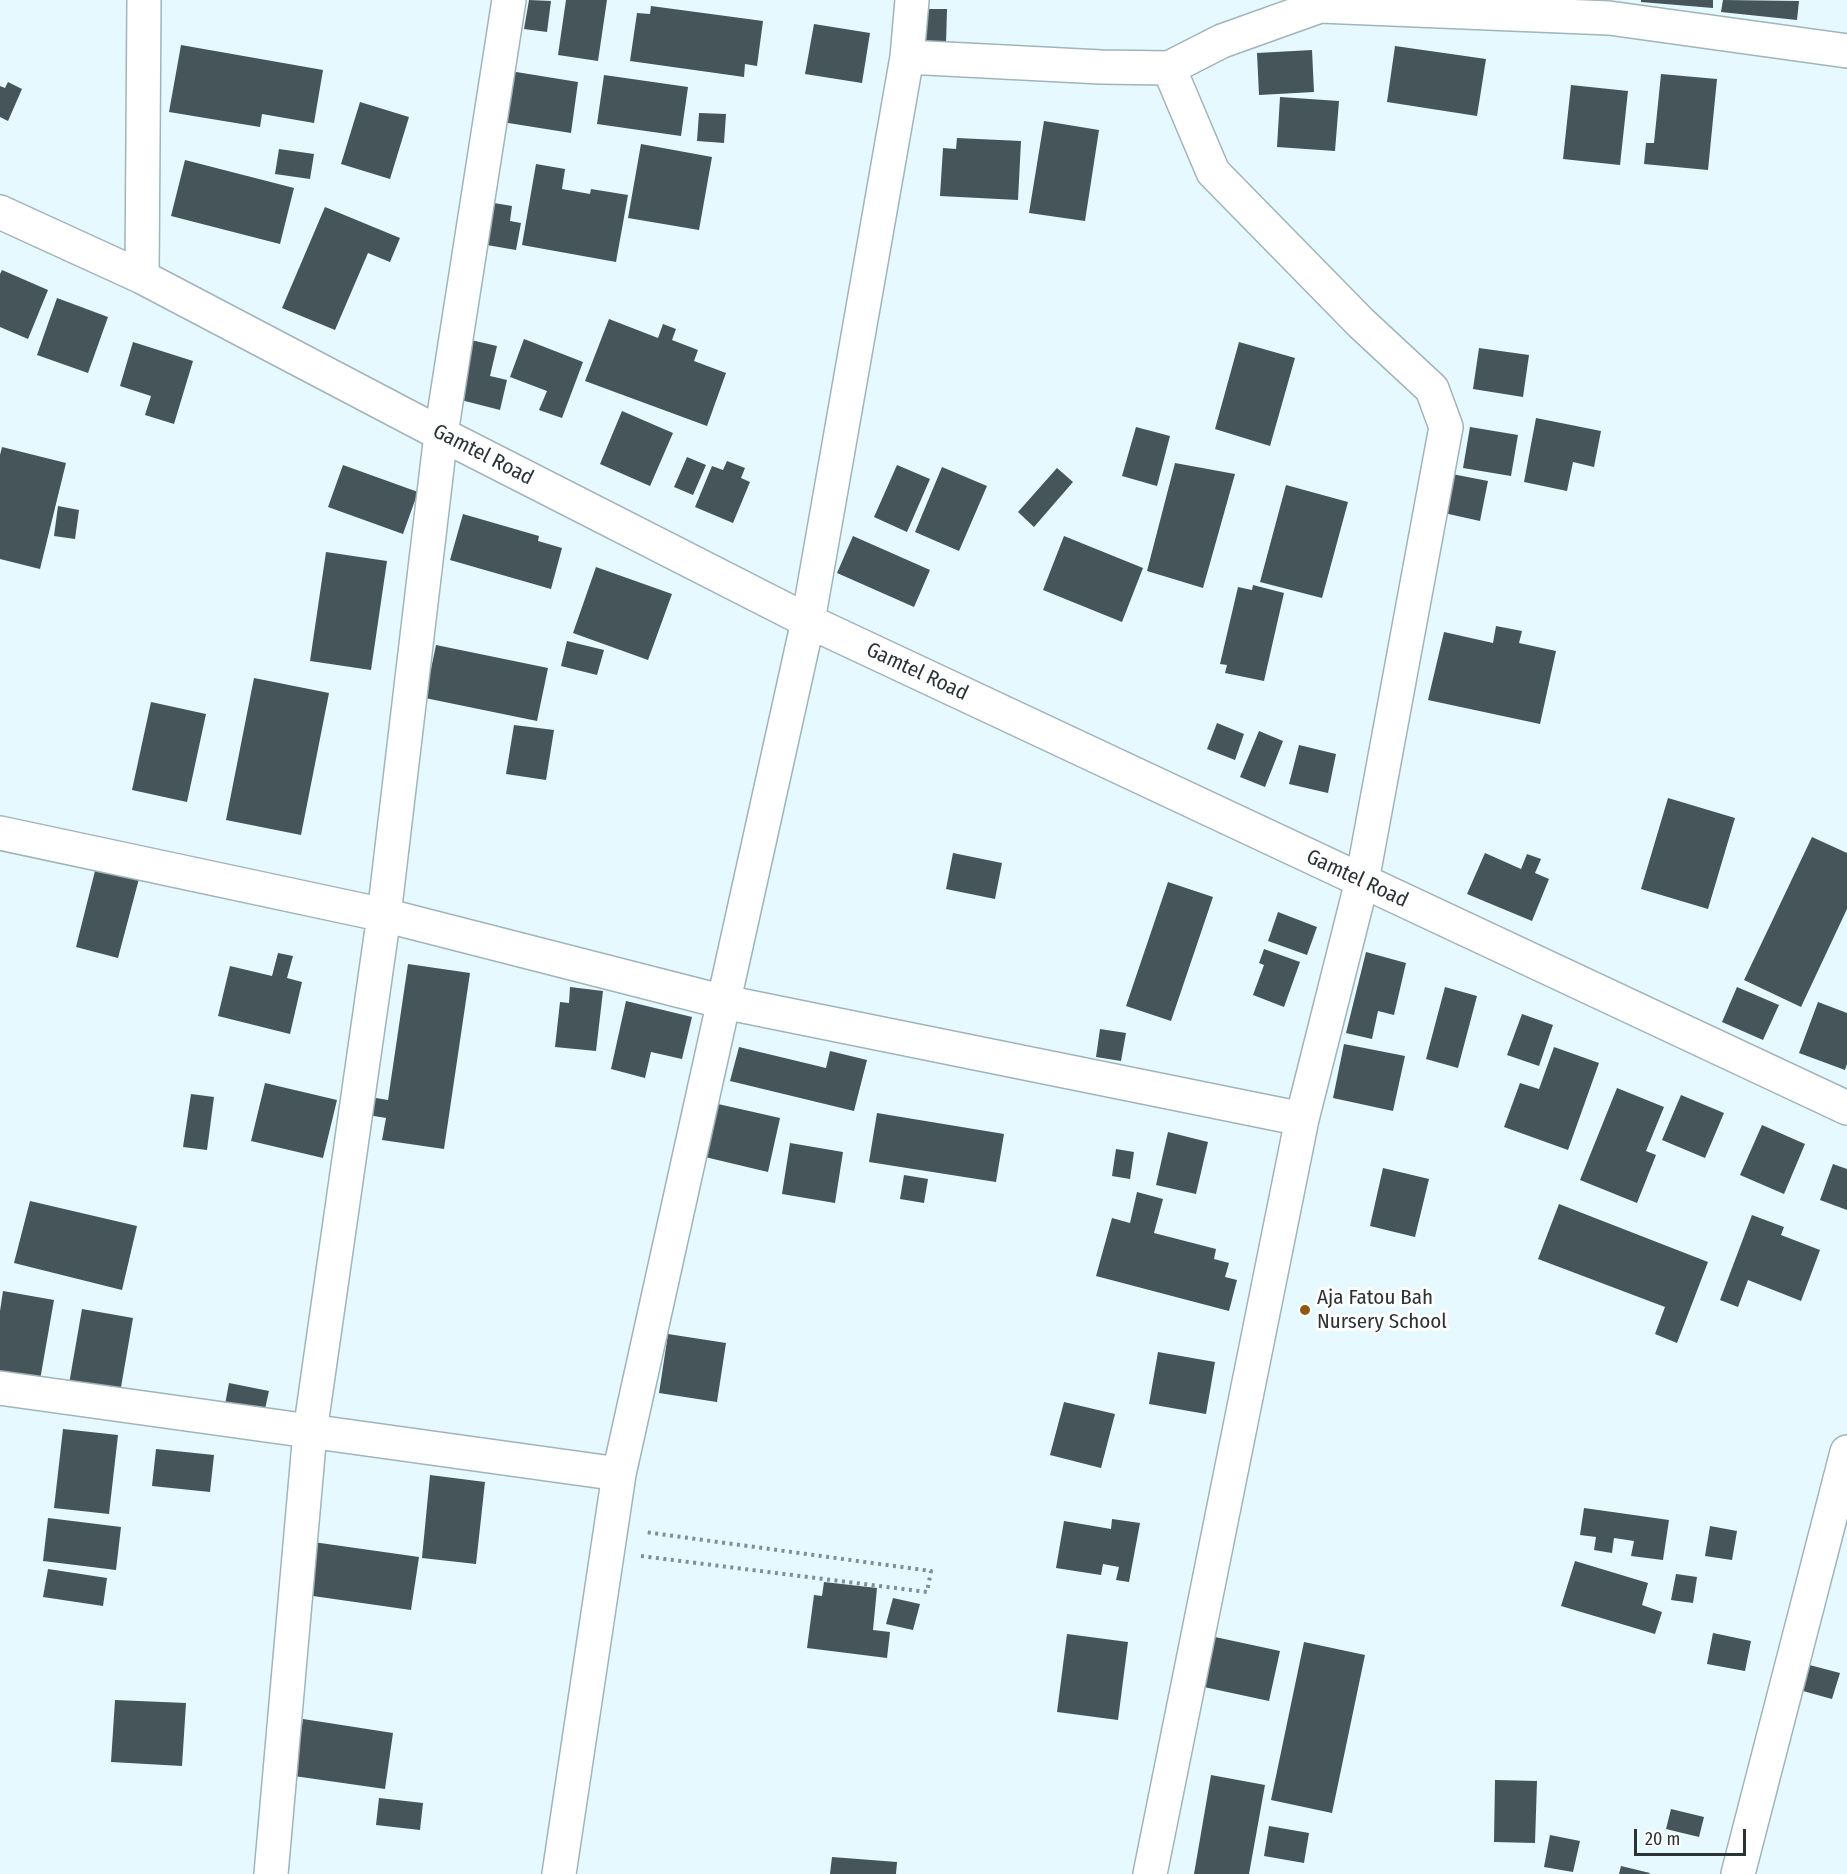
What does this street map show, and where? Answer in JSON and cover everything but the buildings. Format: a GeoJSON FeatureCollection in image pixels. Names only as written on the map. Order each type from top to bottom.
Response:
{"type":"FeatureCollection","features":[{"type":"Feature","properties":{"kind":"street"},"geometry":{"type":"LineString","coordinates":[[141,278],[144,0]]}},
{"type":"Feature","properties":{"kind":"street"},"geometry":{"type":"LineString","coordinates":[[271,1874],[310,1432],[384,915],[441,434],[509,0]]}},
{"type":"Feature","properties":{"kind":"street"},"geometry":{"type":"LineString","coordinates":[[559,1874],[619,1474],[808,621],[907,57],[912,0]]}},
{"type":"Feature","properties":{"kind":"street"},"geometry":{"type":"LineString","coordinates":[[907,57],[1101,67],[1169,68],[1222,41],[1320,6],[1609,18],[1847,51]]}},
{"type":"Feature","properties":{"kind":"street"},"geometry":{"type":"LineString","coordinates":[[1150,1874],[1302,1119],[1362,881],[1446,427],[1432,389],[1361,323],[1213,172],[1169,68]]}},
{"type":"Feature","properties":{"kind":"street","name":"Gamtel Road"},"geometry":{"type":"LineString","coordinates":[[0,212],[141,278],[808,621],[1847,1108]]}},
{"type":"Feature","properties":{"kind":"street"},"geometry":{"type":"LineString","coordinates":[[0,833],[384,915],[724,1002],[1302,1119]]}},
{"type":"Feature","properties":{"kind":"street"},"geometry":{"type":"LineString","coordinates":[[0,1388],[619,1474]]}},
{"type":"Feature","properties":{"kind":"street"},"geometry":{"type":"LineString","coordinates":[[1738,1874],[1847,1452]]}},
{"type":"Feature","properties":{"kind":"path"},"geometry":{"type":"LineString","coordinates":[[610,1540],[931,1571],[927,1592],[610,1540]]}},
{"type":"Feature","properties":{"kind":"place","name":"Aja Fatou Bah Nursery School"},"geometry":{"type":"Point","coordinates":[1305,1310]}}]}
